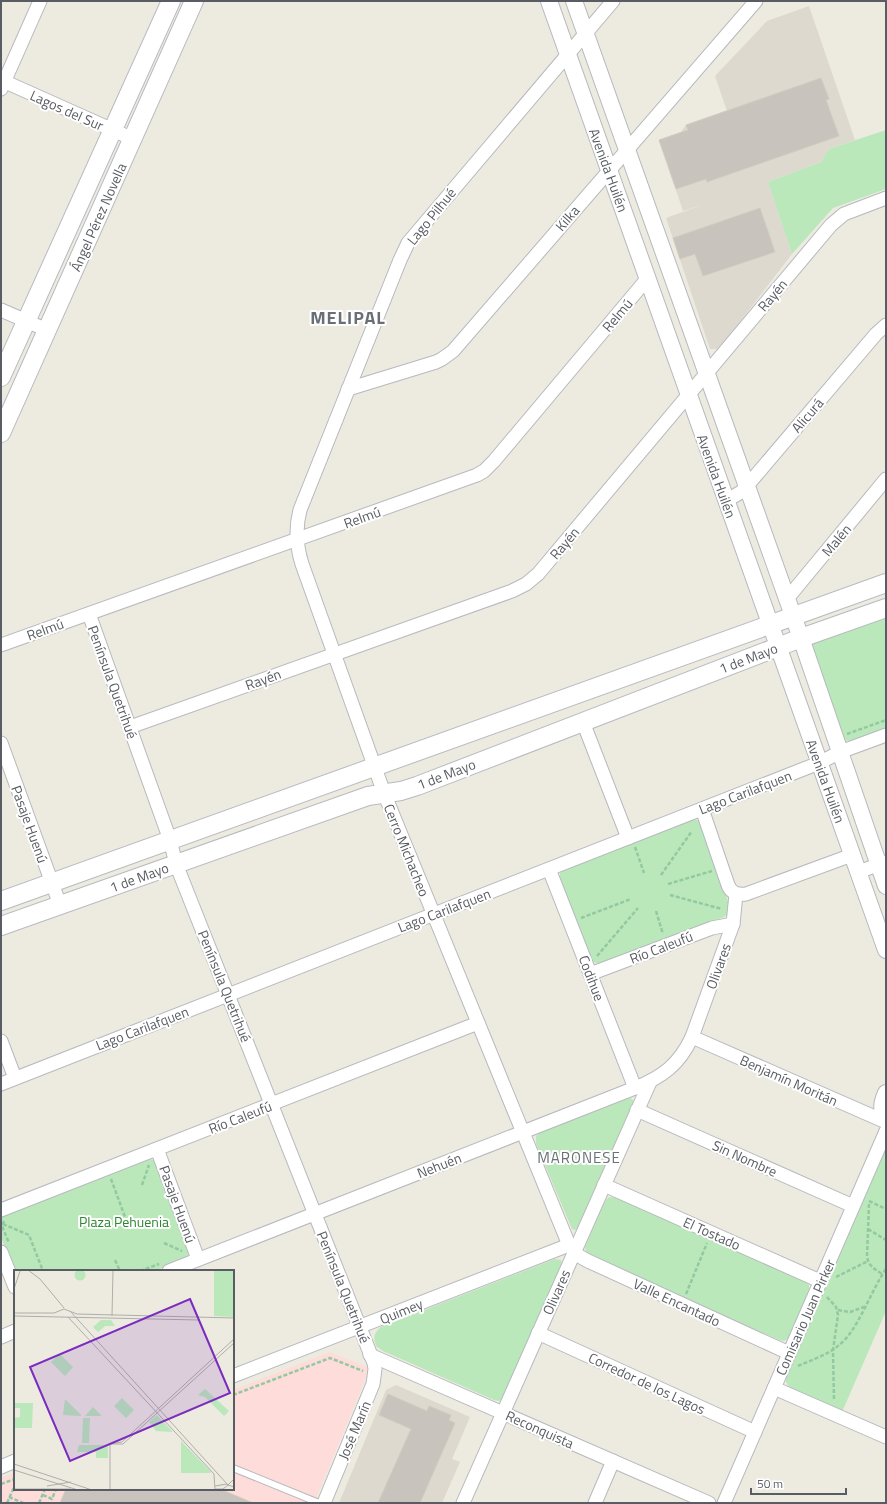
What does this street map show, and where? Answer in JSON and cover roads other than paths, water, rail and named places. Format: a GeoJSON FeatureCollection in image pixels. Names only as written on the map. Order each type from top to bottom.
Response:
{"type":"FeatureCollection","features":[{"type":"Feature","properties":{"kind":"main road","name":"Ángel Pérez Novella"},"geometry":{"type":"LineString","coordinates":[[1,377],[171,1]]}},
{"type":"Feature","properties":{"kind":"main road","name":"Ángel Pérez Novella"},"geometry":{"type":"LineString","coordinates":[[1,433],[194,1]]}},
{"type":"Feature","properties":{"kind":"main road","name":"1 de Mayo"},"geometry":{"type":"LineString","coordinates":[[1,901],[886,583]]}},
{"type":"Feature","properties":{"kind":"main road","name":"1 de Mayo"},"geometry":{"type":"LineString","coordinates":[[1,926],[368,796],[417,786],[801,638],[886,608]]}},
{"type":"Feature","properties":{"kind":"street"},"geometry":{"type":"LineString","coordinates":[[2,84],[40,1]]}},
{"type":"Feature","properties":{"kind":"street","name":"Avenida Huilén"},"geometry":{"type":"LineString","coordinates":[[549,1],[886,950]]}},
{"type":"Feature","properties":{"kind":"street","name":"Avenida Huilén"},"geometry":{"type":"LineString","coordinates":[[574,1],[786,600],[801,638],[840,752],[882,863],[886,886]]}},
{"type":"Feature","properties":{"kind":"street","name":"Lago Pilhué"},"geometry":{"type":"LineString","coordinates":[[297,540],[297,520],[300,510],[408,243],[613,1]]}},
{"type":"Feature","properties":{"kind":"street","name":"Kilka"},"geometry":{"type":"LineString","coordinates":[[348,390],[436,362],[448,356],[756,1]]}},
{"type":"Feature","properties":{"kind":"street","name":"Lagos del Sur"},"geometry":{"type":"LineString","coordinates":[[2,84],[132,139]]}},
{"type":"Feature","properties":{"kind":"street","name":"Rayén"},"geometry":{"type":"LineString","coordinates":[[130,727],[516,589],[532,580],[837,219],[852,210],[886,198]]}},
{"type":"Feature","properties":{"kind":"street","name":"Relmú"},"geometry":{"type":"LineString","coordinates":[[1,645],[471,478],[484,471],[647,279]]}},
{"type":"Feature","properties":{"kind":"street"},"geometry":{"type":"LineString","coordinates":[[1,310],[47,330]]}},
{"type":"Feature","properties":{"kind":"street","name":"Alicurá"},"geometry":{"type":"LineString","coordinates":[[726,501],[746,487],[876,334],[886,325]]}},
{"type":"Feature","properties":{"kind":"street","name":"Malén"},"geometry":{"type":"LineString","coordinates":[[786,600],[886,479]]}},
{"type":"Feature","properties":{"kind":"street","name":"Cerro Michacheo"},"geometry":{"type":"LineString","coordinates":[[297,540],[302,564],[384,793],[572,1248]]}},
{"type":"Feature","properties":{"kind":"street","name":"Península Quetrihué"},"geometry":{"type":"LineString","coordinates":[[89,614],[170,840],[176,864],[370,1355]]}},
{"type":"Feature","properties":{"kind":"street"},"geometry":{"type":"LineString","coordinates":[[583,722],[631,841]]}},
{"type":"Feature","properties":{"kind":"street","name":"Lago Carilafquen"},"geometry":{"type":"LineString","coordinates":[[1,1084],[549,869],[631,841],[702,809],[819,763],[840,752],[886,735]]}},
{"type":"Feature","properties":{"kind":"street","name":"Pasaje Huenú"},"geometry":{"type":"LineString","coordinates":[[1,743],[60,905]]}},
{"type":"Feature","properties":{"kind":"street"},"geometry":{"type":"LineString","coordinates":[[702,809],[728,885],[736,894],[746,894],[852,855]]}},
{"type":"Feature","properties":{"kind":"street"},"geometry":{"type":"LineString","coordinates":[[858,872],[882,863]]}},
{"type":"Feature","properties":{"kind":"street","name":"Codihue"},"geometry":{"type":"LineString","coordinates":[[549,869],[635,1088]]}},
{"type":"Feature","properties":{"kind":"street","name":"Olivares"},"geometry":{"type":"LineString","coordinates":[[692,1037],[733,924],[736,894]]}},
{"type":"Feature","properties":{"kind":"street","name":"Río Caleufú"},"geometry":{"type":"LineString","coordinates":[[590,974],[712,928],[733,924]]}},
{"type":"Feature","properties":{"kind":"street","name":"Río Caleufú"},"geometry":{"type":"LineString","coordinates":[[3,1215],[154,1154],[271,1104],[478,1023]]}},
{"type":"Feature","properties":{"kind":"street","name":"Nehuén"},"geometry":{"type":"LineString","coordinates":[[164,1267],[315,1214],[650,1082],[679,1060],[692,1037]]}},
{"type":"Feature","properties":{"kind":"street","name":"Benjamín Moritán"},"geometry":{"type":"LineString","coordinates":[[692,1037],[886,1122]]}},
{"type":"Feature","properties":{"kind":"street"},"geometry":{"type":"LineString","coordinates":[[1,1041],[15,1078]]}},
{"type":"Feature","properties":{"kind":"street","name":"Olivares"},"geometry":{"type":"LineString","coordinates":[[463,1503],[538,1333],[572,1248],[604,1185],[650,1082]]}},
{"type":"Feature","properties":{"kind":"street"},"geometry":{"type":"LineString","coordinates":[[886,1093],[882,1107],[882,1111],[886,1119]]}},
{"type":"Feature","properties":{"kind":"street","name":"Sin Nombre"},"geometry":{"type":"LineString","coordinates":[[637,1110],[858,1208]]}},
{"type":"Feature","properties":{"kind":"street","name":"Comisario Juan Pirker"},"geometry":{"type":"LineString","coordinates":[[724,1503],[774,1388],[794,1357],[825,1286],[858,1208],[886,1131]]}},
{"type":"Feature","properties":{"kind":"street","name":"Pasaje Huenú"},"geometry":{"type":"LineString","coordinates":[[154,1154],[194,1257]]}},
{"type":"Feature","properties":{"kind":"street","name":"El Tostado"},"geometry":{"type":"LineString","coordinates":[[604,1185],[825,1286]]}},
{"type":"Feature","properties":{"kind":"street","name":"Quimey"},"geometry":{"type":"LineString","coordinates":[[234,1376],[359,1327],[572,1248]]}},
{"type":"Feature","properties":{"kind":"street","name":"Valle Encantado"},"geometry":{"type":"LineString","coordinates":[[572,1248],[588,1262],[794,1357]]}},
{"type":"Feature","properties":{"kind":"street"},"geometry":{"type":"LineString","coordinates":[[5,1249],[14,1283]]}},
{"type":"Feature","properties":{"kind":"street"},"geometry":{"type":"LineString","coordinates":[[1,1337],[14,1331]]}},
{"type":"Feature","properties":{"kind":"street","name":"Corredor de los Lagos"},"geometry":{"type":"LineString","coordinates":[[538,1333],[755,1432]]}},
{"type":"Feature","properties":{"kind":"street","name":"Reconquista"},"geometry":{"type":"LineString","coordinates":[[370,1355],[709,1503]]}},
{"type":"Feature","properties":{"kind":"street","name":"José Marín"},"geometry":{"type":"LineString","coordinates":[[324,1503],[373,1384],[375,1369],[370,1355]]}},
{"type":"Feature","properties":{"kind":"street"},"geometry":{"type":"LineString","coordinates":[[774,1388],[886,1437]]}},
{"type":"Feature","properties":{"kind":"street"},"geometry":{"type":"LineString","coordinates":[[1,1467],[14,1461]]}},
{"type":"Feature","properties":{"kind":"street"},"geometry":{"type":"LineString","coordinates":[[595,1503],[613,1461]]}},
{"type":"Feature","properties":{"kind":"lane"},"geometry":{"type":"LineString","coordinates":[[234,1468],[320,1503]]}},
{"type":"Feature","properties":{"kind":"district","name":"MELIPAL"},"geometry":{"type":"Point","coordinates":[348,317]}},
{"type":"Feature","properties":{"kind":"district","name":"MARONESE"},"geometry":{"type":"Point","coordinates":[579,1157]}},
{"type":"Feature","properties":{"kind":"park label","name":"Plaza Pehuenia"},"geometry":{"type":"Point","coordinates":[124,1221]}}]}
